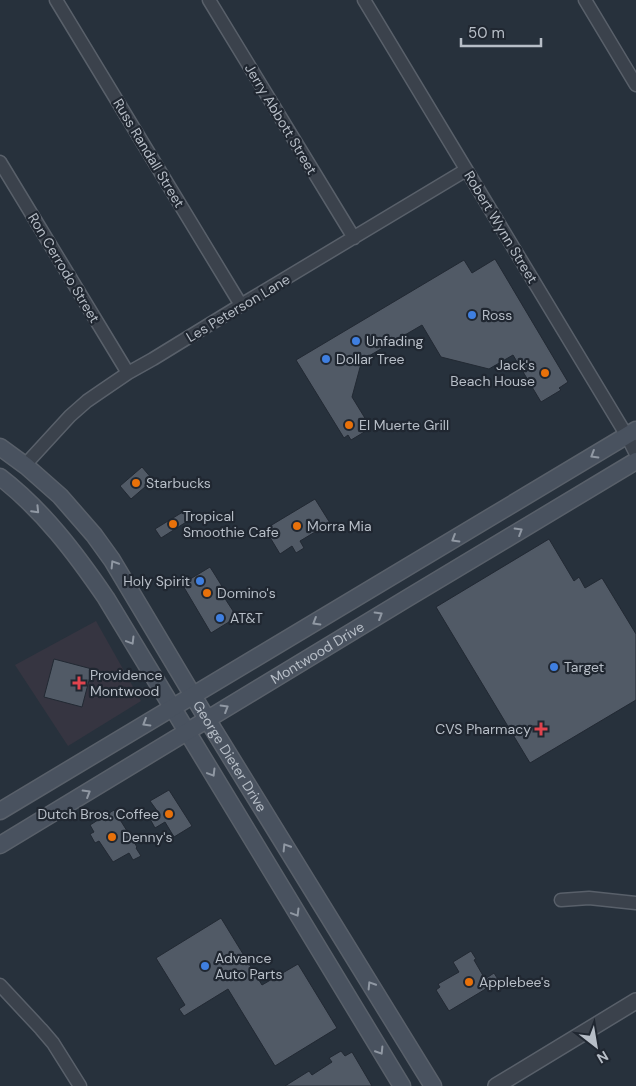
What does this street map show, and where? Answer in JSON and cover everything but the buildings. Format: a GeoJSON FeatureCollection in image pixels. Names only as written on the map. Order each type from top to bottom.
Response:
{"type":"FeatureCollection","features":[{"type":"Feature","properties":{"kind":"main road","name":"Montwood Drive"},"geometry":{"type":"LineString","coordinates":[[0,811],[631,433]]}},
{"type":"Feature","properties":{"kind":"main road","name":"George Dieter Drive"},"geometry":{"type":"LineString","coordinates":[[0,447],[25,465],[60,496],[94,535],[112,560],[207,719],[433,1086]]}},
{"type":"Feature","properties":{"kind":"main road","name":"Montwood Drive"},"geometry":{"type":"LineString","coordinates":[[0,845],[636,461]]}},
{"type":"Feature","properties":{"kind":"main road"},"geometry":{"type":"LineString","coordinates":[[4,480],[25,465]]}},
{"type":"Feature","properties":{"kind":"main road","name":"George Dieter Drive"},"geometry":{"type":"LineString","coordinates":[[4,480],[33,506],[70,547],[106,598],[402,1086]]}},
{"type":"Feature","properties":{"kind":"main road"},"geometry":{"type":"LineString","coordinates":[[392,577],[406,599]]}},
{"type":"Feature","properties":{"kind":"main road"},"geometry":{"type":"LineString","coordinates":[[310,936],[332,922]]}},
{"type":"Feature","properties":{"kind":"street","name":"Russ Randall Street"},"geometry":{"type":"LineString","coordinates":[[56,0],[241,305]]}},
{"type":"Feature","properties":{"kind":"street","name":"Jerry Abbott Street"},"geometry":{"type":"LineString","coordinates":[[209,0],[354,238]]}},
{"type":"Feature","properties":{"kind":"street","name":"Robert Wynn Street"},"geometry":{"type":"LineString","coordinates":[[364,0],[466,170],[631,433],[636,454]]}},
{"type":"Feature","properties":{"kind":"street"},"geometry":{"type":"LineString","coordinates":[[585,0],[636,85]]}},
{"type":"Feature","properties":{"kind":"street","name":"Ron Cerrodo Street"},"geometry":{"type":"LineString","coordinates":[[0,162],[128,374]]}},
{"type":"Feature","properties":{"kind":"street","name":"Les Peterson Lane"},"geometry":{"type":"LineString","coordinates":[[25,465],[70,416],[93,397],[241,305],[466,170]]}},
{"type":"Feature","properties":{"kind":"street"},"geometry":{"type":"LineString","coordinates":[[561,900],[589,898],[636,903]]}},
{"type":"Feature","properties":{"kind":"street"},"geometry":{"type":"LineString","coordinates":[[0,985],[42,1029],[66,1062],[80,1086]]}},
{"type":"Feature","properties":{"kind":"street"},"geometry":{"type":"LineString","coordinates":[[496,1086],[636,1001]]}},
{"type":"Feature","properties":{"kind":"shaded area","name":"Providence Montwood"},"geometry":{"type":"Polygon","coordinates":[[[96,621],[141,701],[68,746],[15,665],[96,621]]]}},
{"type":"Feature","properties":{"kind":"place","name":"Ross"},"geometry":{"type":"Point","coordinates":[472,315]}},
{"type":"Feature","properties":{"kind":"place","name":"Unfading"},"geometry":{"type":"Point","coordinates":[356,341]}},
{"type":"Feature","properties":{"kind":"place","name":"Dollar Tree"},"geometry":{"type":"Point","coordinates":[326,359]}},
{"type":"Feature","properties":{"kind":"place","name":"Jack's Beach House"},"geometry":{"type":"Point","coordinates":[545,373]}},
{"type":"Feature","properties":{"kind":"place","name":"El Muerte Grill"},"geometry":{"type":"Point","coordinates":[349,425]}},
{"type":"Feature","properties":{"kind":"place","name":"Starbucks"},"geometry":{"type":"Point","coordinates":[136,483]}},
{"type":"Feature","properties":{"kind":"place","name":"Tropical Smoothie Cafe"},"geometry":{"type":"Point","coordinates":[173,524]}},
{"type":"Feature","properties":{"kind":"place","name":"Morra Mia"},"geometry":{"type":"Point","coordinates":[297,526]}},
{"type":"Feature","properties":{"kind":"place","name":"Holy Spirit"},"geometry":{"type":"Point","coordinates":[200,581]}},
{"type":"Feature","properties":{"kind":"place","name":"Domino's"},"geometry":{"type":"Point","coordinates":[207,593]}},
{"type":"Feature","properties":{"kind":"place","name":"AT&T"},"geometry":{"type":"Point","coordinates":[220,618]}},
{"type":"Feature","properties":{"kind":"place","name":"Target"},"geometry":{"type":"Point","coordinates":[554,667]}},
{"type":"Feature","properties":{"kind":"place","name":"Providence Montwood"},"geometry":{"type":"Point","coordinates":[79,683]}},
{"type":"Feature","properties":{"kind":"place","name":"CVS Pharmacy"},"geometry":{"type":"Point","coordinates":[541,729]}},
{"type":"Feature","properties":{"kind":"place","name":"Dutch Bros. Coffee"},"geometry":{"type":"Point","coordinates":[169,814]}},
{"type":"Feature","properties":{"kind":"place","name":"Denny's"},"geometry":{"type":"Point","coordinates":[112,837]}},
{"type":"Feature","properties":{"kind":"place","name":"Advance Auto Parts"},"geometry":{"type":"Point","coordinates":[205,966]}},
{"type":"Feature","properties":{"kind":"place","name":"Applebee's"},"geometry":{"type":"Point","coordinates":[469,982]}}]}
